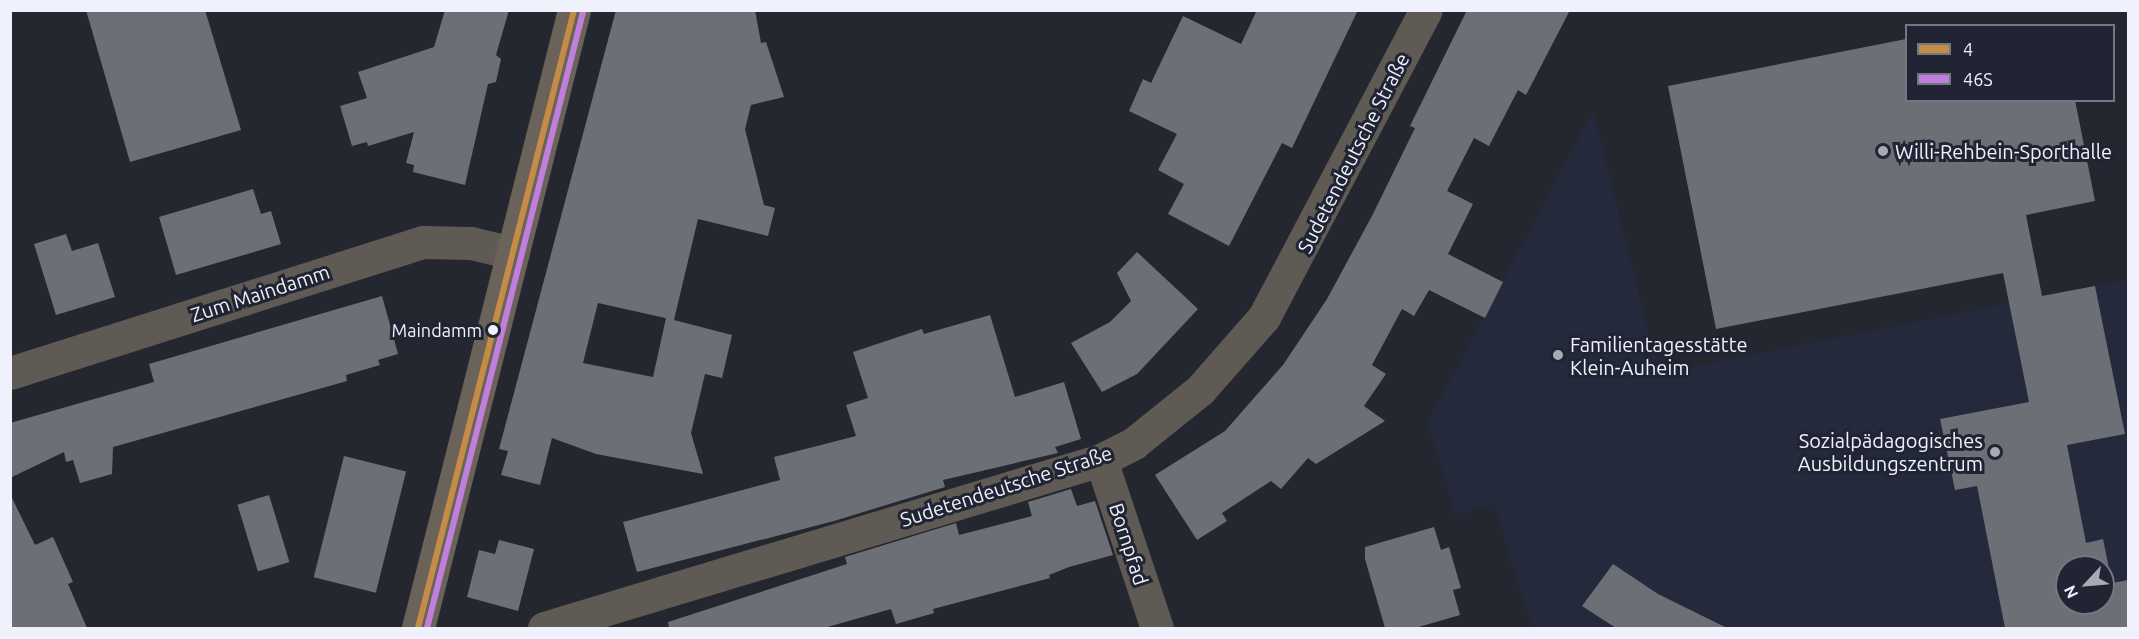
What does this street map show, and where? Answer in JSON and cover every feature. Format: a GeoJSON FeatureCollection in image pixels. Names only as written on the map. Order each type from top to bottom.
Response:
{"type":"FeatureCollection","features":[{"type":"Feature","properties":{"kind":"main road"},"geometry":{"type":"LineString","coordinates":[[418,628],[574,10]]}},
{"type":"Feature","properties":{"kind":"street","name":"Sudetendeutsche Straße"},"geometry":{"type":"LineString","coordinates":[[544,628],[1101,460],[1134,443],[1200,390],[1264,317],[1287,280],[1426,10]]}},
{"type":"Feature","properties":{"kind":"street","name":"Zum Maindamm"},"geometry":{"type":"LineString","coordinates":[[10,373],[423,242],[471,243],[513,253]]}},
{"type":"Feature","properties":{"kind":"street","name":"Bornpfad"},"geometry":{"type":"LineString","coordinates":[[1101,460],[1157,628]]}},
{"type":"Feature","properties":{"kind":"shaded area","name":"Familientagesstätte Klein-Auheim"},"geometry":{"type":"Polygon","coordinates":[[[1593,111],[1659,373],[2128,279],[2128,628],[1532,628],[1494,504],[1456,515],[1427,423],[1593,111]]]}},
{"type":"Feature","properties":{"kind":"building"},"geometry":{"type":"Polygon","coordinates":[[[86,10],[205,10],[241,130],[130,162],[86,10]]]}},
{"type":"Feature","properties":{"kind":"building"},"geometry":{"type":"Polygon","coordinates":[[[445,10],[509,10],[496,55],[501,59],[496,82],[488,84],[465,185],[413,172],[414,165],[406,163],[414,132],[368,146],[367,142],[352,146],[340,106],[367,98],[358,72],[434,47],[445,10]]]}},
{"type":"Feature","properties":{"kind":"building"},"geometry":{"type":"Polygon","coordinates":[[[616,10],[755,10],[761,43],[766,42],[784,97],[751,105],[745,129],[764,205],[775,208],[768,236],[698,219],[674,320],[672,320],[732,335],[722,378],[705,374],[691,433],[703,474],[596,454],[552,438],[540,485],[501,475],[508,451],[499,449],[616,10]],[[598,303],[583,363],[653,377],[666,318],[598,303]]]}},
{"type":"Feature","properties":{"kind":"building"},"geometry":{"type":"Polygon","coordinates":[[[1257,10],[1358,10],[1292,148],[1282,143],[1229,246],[1168,214],[1184,184],[1158,170],[1177,134],[1129,111],[1143,79],[1151,83],[1183,16],[1241,44],[1257,10]]]}},
{"type":"Feature","properties":{"kind":"building"},"geometry":{"type":"Polygon","coordinates":[[[1467,10],[1570,10],[1526,95],[1518,90],[1489,146],[1474,138],[1447,191],[1473,204],[1448,254],[1503,282],[1485,318],[1429,290],[1414,316],[1402,309],[1372,365],[1386,374],[1364,406],[1385,421],[1316,464],[1308,458],[1281,489],[1271,481],[1222,513],[1227,521],[1197,540],[1155,475],[1225,431],[1283,365],[1327,299],[1373,214],[1415,128],[1410,126],[1467,10]]]}},
{"type":"Feature","properties":{"kind":"building","name":"Willi-Rehbein-Sporthalle"},"geometry":{"type":"Polygon","coordinates":[[[1905,39],[1905,102],[2075,102],[2095,201],[2026,215],[2042,296],[2095,286],[2125,434],[2067,445],[2086,543],[2103,539],[2106,555],[2055,555],[2055,615],[2115,615],[2115,582],[2128,580],[2128,628],[2005,628],[1977,486],[1955,490],[1940,419],[2029,402],[2003,273],[1716,329],[1668,86],[1905,39]]]}},
{"type":"Feature","properties":{"kind":"building"},"geometry":{"type":"Polygon","coordinates":[[[253,189],[261,214],[271,211],[281,244],[176,275],[159,217],[253,189]]]}},
{"type":"Feature","properties":{"kind":"building"},"geometry":{"type":"Polygon","coordinates":[[[66,234],[72,251],[98,243],[115,297],[56,315],[34,244],[66,234]]]}},
{"type":"Feature","properties":{"kind":"building"},"geometry":{"type":"Polygon","coordinates":[[[1137,252],[1198,309],[1137,374],[1102,392],[1071,343],[1110,322],[1131,301],[1117,273],[1137,252]]]}},
{"type":"Feature","properties":{"kind":"building"},"geometry":{"type":"Polygon","coordinates":[[[382,296],[398,354],[378,360],[380,365],[346,375],[347,381],[113,447],[112,474],[80,483],[73,460],[66,462],[64,452],[10,478],[10,423],[154,382],[149,364],[382,296]]]}},
{"type":"Feature","properties":{"kind":"building"},"geometry":{"type":"Polygon","coordinates":[[[990,315],[1015,397],[1064,382],[1081,439],[1055,447],[1058,453],[943,480],[945,487],[834,521],[637,572],[623,522],[780,480],[774,457],[856,436],[846,405],[868,398],[853,352],[922,329],[924,334],[990,315]]]}},
{"type":"Feature","properties":{"kind":"building"},"geometry":{"type":"Polygon","coordinates":[[[344,456],[406,471],[376,593],[314,577],[344,456]]]}},
{"type":"Feature","properties":{"kind":"building"},"geometry":{"type":"Polygon","coordinates":[[[1071,489],[1077,506],[1095,501],[1113,555],[1069,567],[1049,575],[1050,578],[933,609],[934,613],[896,624],[891,609],[824,628],[669,628],[668,622],[847,564],[845,557],[956,523],[959,535],[1032,516],[1028,502],[1071,489]]]}},
{"type":"Feature","properties":{"kind":"building"},"geometry":{"type":"Polygon","coordinates":[[[10,494],[35,545],[53,537],[73,582],[68,584],[87,628],[10,628],[10,494]]]}},
{"type":"Feature","properties":{"kind":"building"},"geometry":{"type":"Polygon","coordinates":[[[269,495],[289,562],[258,572],[237,505],[269,495]]]}},
{"type":"Feature","properties":{"kind":"building"},"geometry":{"type":"Polygon","coordinates":[[[1434,527],[1441,550],[1449,547],[1461,588],[1453,590],[1460,615],[1415,628],[1385,628],[1365,559],[1365,547],[1434,527]]]}},
{"type":"Feature","properties":{"kind":"building"},"geometry":{"type":"Polygon","coordinates":[[[499,540],[534,549],[518,611],[467,597],[479,550],[495,554],[499,540]]]}},
{"type":"Feature","properties":{"kind":"building"},"geometry":{"type":"Polygon","coordinates":[[[1613,564],[1658,594],[1727,628],[1616,628],[1582,606],[1613,564]]]}},
{"type":"Feature","properties":{"kind":"transit line","name":"4"},"geometry":{"type":"LineString","coordinates":[[418,628],[574,10]]}},
{"type":"Feature","properties":{"kind":"transit line","name":"46S"},"geometry":{"type":"LineString","coordinates":[[427,628],[583,12]]}},
{"type":"Feature","properties":{"kind":"place","name":"Willi-Rehbein-Sporthalle"},"geometry":{"type":"Point","coordinates":[1883,151]}},
{"type":"Feature","properties":{"kind":"place","name":"Maindamm"},"geometry":{"type":"Point","coordinates":[493,330]}},
{"type":"Feature","properties":{"kind":"place","name":"Familientagesstätte Klein-Auheim"},"geometry":{"type":"Point","coordinates":[1558,355]}},
{"type":"Feature","properties":{"kind":"place","name":"Sozialpädagogisches Ausbildungszentrum"},"geometry":{"type":"Point","coordinates":[1995,452]}}]}
